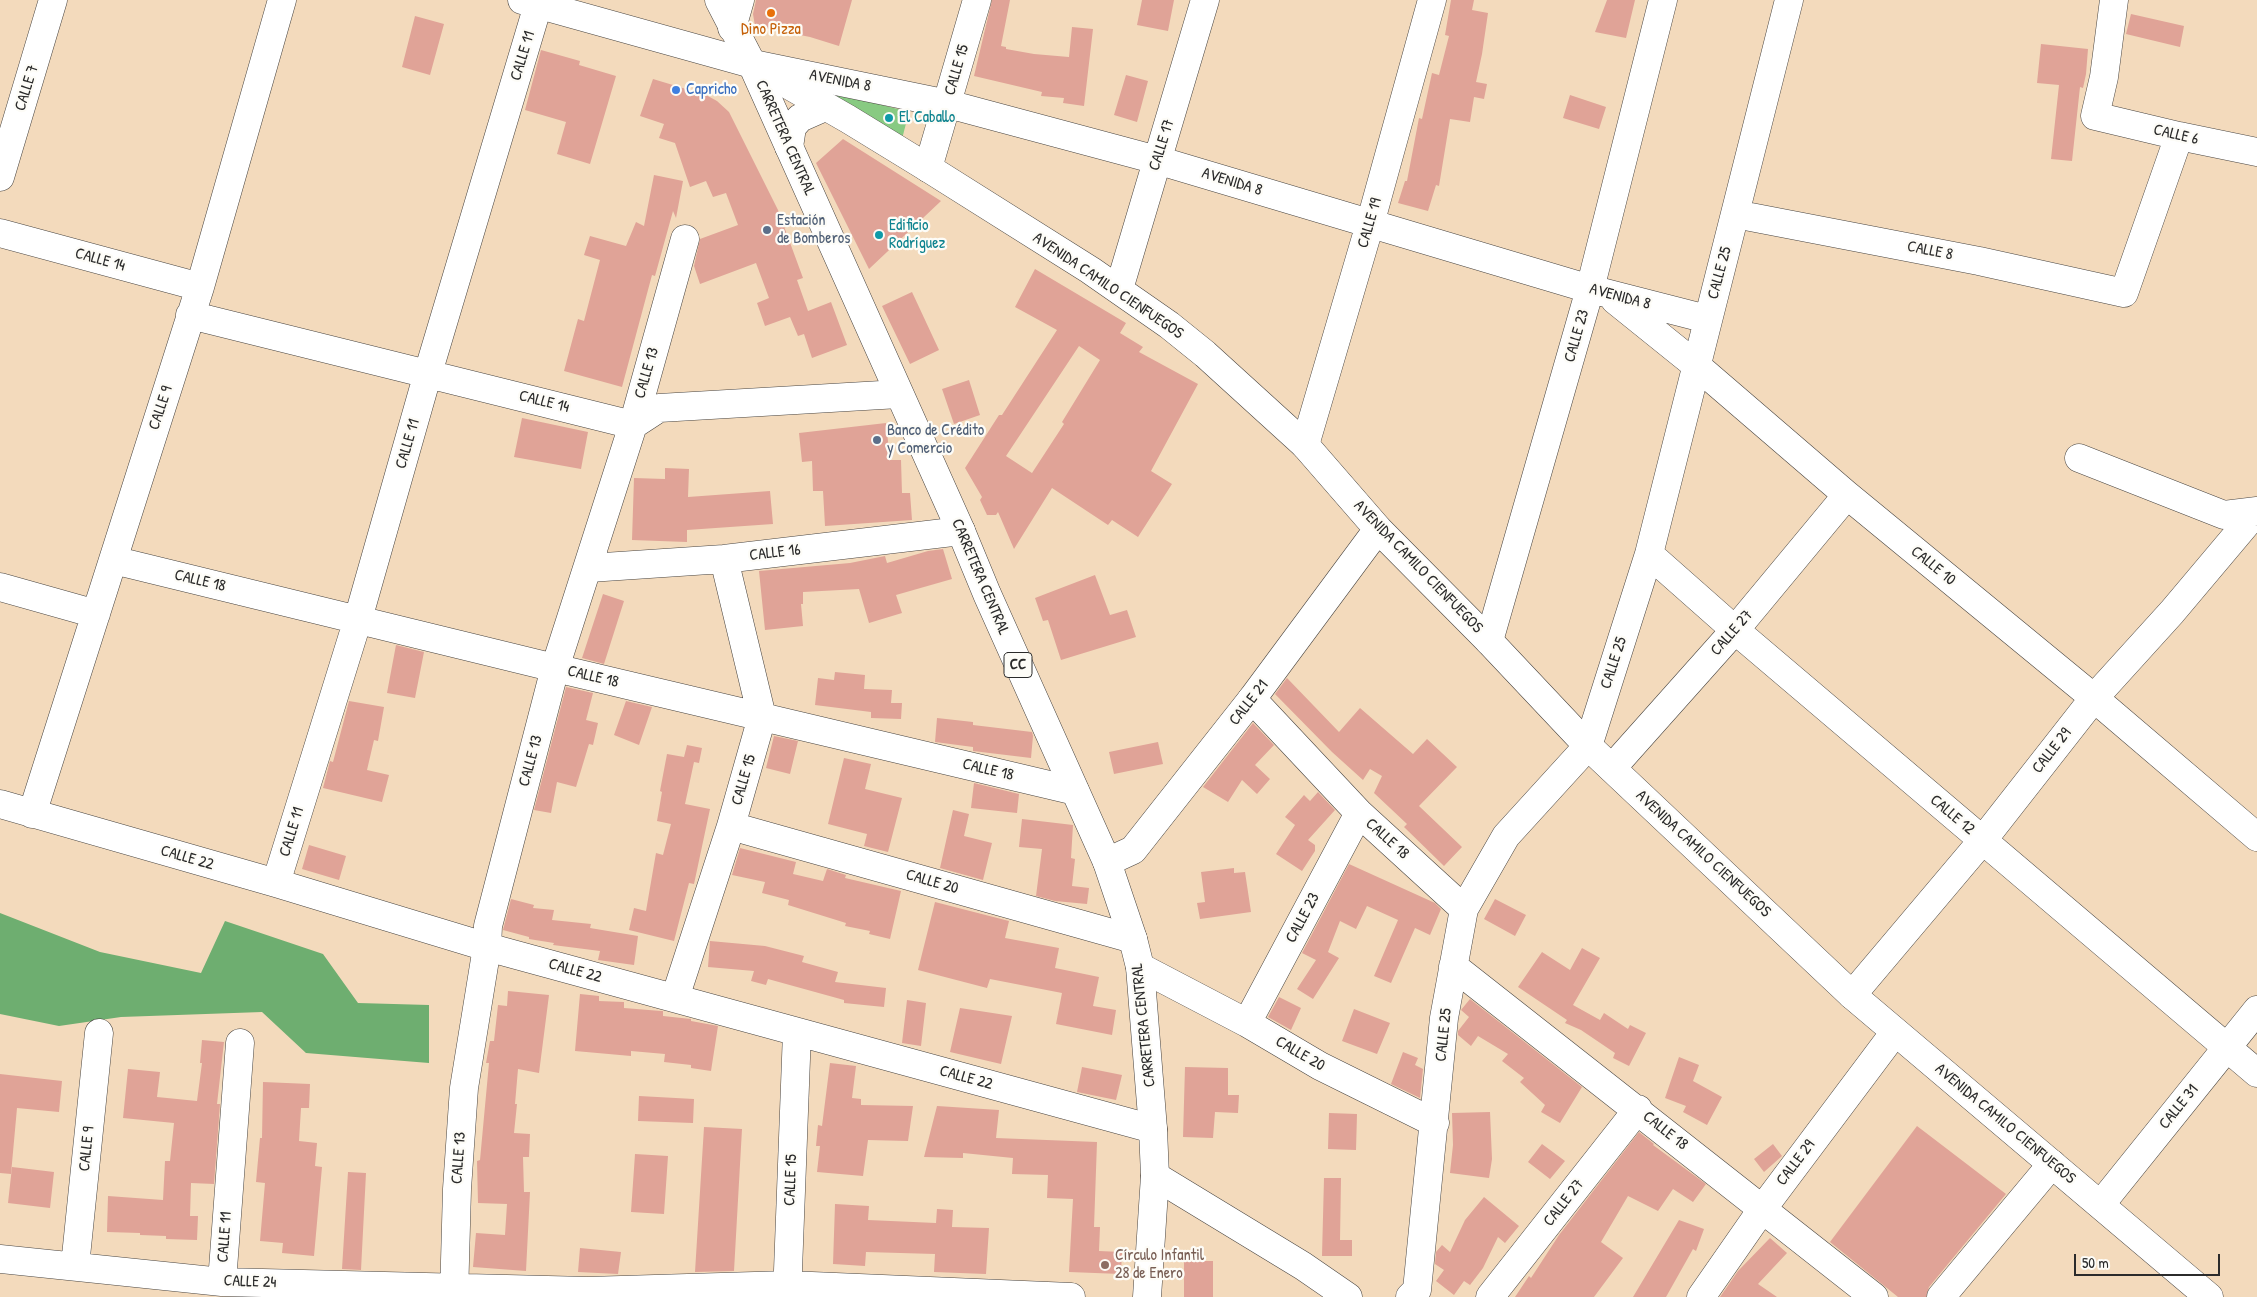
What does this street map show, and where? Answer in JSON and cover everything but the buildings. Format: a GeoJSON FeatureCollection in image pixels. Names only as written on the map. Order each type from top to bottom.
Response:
{"type":"FeatureCollection","features":[{"type":"Feature","properties":{"kind":"main road","name":"CALLE 7"},"geometry":{"type":"LineString","coordinates":[[0,176],[53,0]]}},
{"type":"Feature","properties":{"kind":"main road","name":"CALLE 9"},"geometry":{"type":"LineString","coordinates":[[32,814],[200,287],[282,0]]}},
{"type":"Feature","properties":{"kind":"main road","name":"CARRETERA CENTRAL"},"geometry":{"type":"LineString","coordinates":[[719,0],[752,64],[961,531],[1106,862],[1133,939],[1140,967],[1155,1176],[1148,1297]]}},
{"type":"Feature","properties":{"kind":"main road"},"geometry":{"type":"LineString","coordinates":[[732,28],[740,0]]}},
{"type":"Feature","properties":{"kind":"main road","name":"CALLE 15"},"geometry":{"type":"LineString","coordinates":[[928,168],[977,0]]}},
{"type":"Feature","properties":{"kind":"main road","name":"CALLE 17"},"geometry":{"type":"LineString","coordinates":[[1119,289],[1205,0]]}},
{"type":"Feature","properties":{"kind":"main road","name":"CALLE 19"},"geometry":{"type":"LineString","coordinates":[[1305,444],[1370,224],[1432,0]]}},
{"type":"Feature","properties":{"kind":"main road","name":"CALLE 23"},"geometry":{"type":"LineString","coordinates":[[1489,641],[1599,292],[1663,0]]}},
{"type":"Feature","properties":{"kind":"main road","name":"CALLE 25"},"geometry":{"type":"LineString","coordinates":[[1410,1297],[1417,1290],[1444,1018],[1464,909],[1506,836],[1588,746],[1649,554],[1789,0]]}},
{"type":"Feature","properties":{"kind":"main road","name":"CALLE 6"},"geometry":{"type":"LineString","coordinates":[[2114,0],[2104,77],[2095,116],[2257,152]]}},
{"type":"Feature","properties":{"kind":"main road","name":"AVENIDA CAMILO CIENFUEGOS"},"geometry":{"type":"LineString","coordinates":[[530,2],[752,64],[928,168],[1119,289],[1169,325],[1205,354],[1305,444],[1378,528],[1489,641],[1588,746],[1852,995],[2209,1297]]}},
{"type":"Feature","properties":{"kind":"main road","name":"CALLE 11"},"geometry":{"type":"LineString","coordinates":[[276,883],[358,619],[530,2]]}},
{"type":"Feature","properties":{"kind":"main road","name":"AVENIDA 8"},"geometry":{"type":"LineString","coordinates":[[752,64],[948,104],[1157,160],[1599,292],[1707,319]]}},
{"type":"Feature","properties":{"kind":"main road"},"geometry":{"type":"LineString","coordinates":[[789,147],[792,127],[800,118],[825,107]]}},
{"type":"Feature","properties":{"kind":"main road","name":"CALLE 8"},"geometry":{"type":"LineString","coordinates":[[1736,214],[1979,261],[2124,292],[2179,136]]}},
{"type":"Feature","properties":{"kind":"main road","name":"CALLE 14"},"geometry":{"type":"LineString","coordinates":[[0,233],[200,287]]}},
{"type":"Feature","properties":{"kind":"main road","name":"CALLE 13"},"geometry":{"type":"LineString","coordinates":[[454,1292],[457,1190],[464,1088],[487,947],[488,926],[555,668],[589,568],[633,425],[684,239]]}},
{"type":"Feature","properties":{"kind":"main road","name":"CALLE 10"},"geometry":{"type":"LineString","coordinates":[[1599,292],[1697,366],[1847,495],[2094,698],[2257,837]]}},
{"type":"Feature","properties":{"kind":"main road","name":"CALLE 14"},"geometry":{"type":"LineString","coordinates":[[190,315],[428,372],[633,425]]}},
{"type":"Feature","properties":{"kind":"main road"},"geometry":{"type":"LineString","coordinates":[[633,425],[659,408],[899,394]]}},
{"type":"Feature","properties":{"kind":"main road"},"geometry":{"type":"LineString","coordinates":[[2079,458],[2224,515],[2257,511]]}},
{"type":"Feature","properties":{"kind":"main road","name":"CALLE 27"},"geometry":{"type":"LineString","coordinates":[[1612,768],[1735,630],[1847,495]]}},
{"type":"Feature","properties":{"kind":"main road","name":"CALLE 29"},"geometry":{"type":"LineString","coordinates":[[1852,995],[1982,841],[2094,698],[2172,612],[2257,511]]}},
{"type":"Feature","properties":{"kind":"main road","name":"CALLE 21"},"geometry":{"type":"LineString","coordinates":[[1106,862],[1133,850],[1252,699],[1378,528]]}},
{"type":"Feature","properties":{"kind":"main road","name":"CALLE 16"},"geometry":{"type":"LineString","coordinates":[[589,568],[724,559],[961,531]]}},
{"type":"Feature","properties":{"kind":"main road","name":"CALLE 12"},"geometry":{"type":"LineString","coordinates":[[1649,554],[1735,630],[2257,1074]]}},
{"type":"Feature","properties":{"kind":"main road","name":"CALLE 15"},"geometry":{"type":"LineString","coordinates":[[675,998],[731,826],[762,717],[724,559]]}},
{"type":"Feature","properties":{"kind":"main road","name":"CALLE 18"},"geometry":{"type":"LineString","coordinates":[[113,560],[555,668],[1075,791]]}},
{"type":"Feature","properties":{"kind":"main road"},"geometry":{"type":"LineString","coordinates":[[0,587],[96,614]]}},
{"type":"Feature","properties":{"kind":"main road","name":"CALLE 18"},"geometry":{"type":"LineString","coordinates":[[1252,699],[1359,813],[1464,909]]}},
{"type":"Feature","properties":{"kind":"main road","name":"CALLE 22"},"geometry":{"type":"LineString","coordinates":[[0,804],[276,883],[487,947],[1153,1129]]}},
{"type":"Feature","properties":{"kind":"main road","name":"CALLE 23"},"geometry":{"type":"LineString","coordinates":[[1247,1023],[1359,813]]}},
{"type":"Feature","properties":{"kind":"main road","name":"CALLE 20"},"geometry":{"type":"LineString","coordinates":[[731,826],[1133,939]]}},
{"type":"Feature","properties":{"kind":"main road","name":"CALLE 18"},"geometry":{"type":"LineString","coordinates":[[1453,966],[1638,1109],[1874,1297]]}},
{"type":"Feature","properties":{"kind":"main road","name":"CALLE 20"},"geometry":{"type":"LineString","coordinates":[[1140,967],[1247,1023],[1320,1066],[1435,1123]]}},
{"type":"Feature","properties":{"kind":"main road","name":"CALLE 31"},"geometry":{"type":"LineString","coordinates":[[2101,1204],[2257,1010]]}},
{"type":"Feature","properties":{"kind":"main road","name":"CALLE 15"},"geometry":{"type":"LineString","coordinates":[[788,1291],[797,1032]]}},
{"type":"Feature","properties":{"kind":"main road","name":"CALLE 29"},"geometry":{"type":"LineString","coordinates":[[1700,1297],[1763,1208],[1895,1032]]}},
{"type":"Feature","properties":{"kind":"main road","name":"CALLE 9"},"geometry":{"type":"LineString","coordinates":[[76,1266],[99,1033]]}},
{"type":"Feature","properties":{"kind":"main road","name":"CALLE 11"},"geometry":{"type":"LineString","coordinates":[[222,1282],[240,1043]]}},
{"type":"Feature","properties":{"kind":"main road","name":"CALLE 27"},"geometry":{"type":"LineString","coordinates":[[1490,1297],[1638,1109]]}},
{"type":"Feature","properties":{"kind":"main road"},"geometry":{"type":"LineString","coordinates":[[1941,1297],[2052,1164]]}},
{"type":"Feature","properties":{"kind":"main road"},"geometry":{"type":"LineString","coordinates":[[1155,1176],[1303,1266],[1348,1297]]}},
{"type":"Feature","properties":{"kind":"main road","name":"CALLE 24"},"geometry":{"type":"LineString","coordinates":[[0,1259],[222,1282],[454,1292],[587,1294],[788,1291],[1071,1297]]}},
{"type":"Feature","properties":{"kind":"green space"},"geometry":{"type":"Polygon","coordinates":[[[814,87],[909,112],[902,139],[814,87]]]}},
{"type":"Feature","properties":{"kind":"green space"},"geometry":{"type":"Polygon","coordinates":[[[0,913],[100,952],[201,973],[225,921],[323,954],[358,1003],[429,1005],[429,1063],[306,1053],[262,1012],[121,1017],[59,1026],[0,1014],[0,913]]]}},
{"type":"Feature","properties":{"kind":"place","name":"Dino Pizza"},"geometry":{"type":"Point","coordinates":[771,13]}},
{"type":"Feature","properties":{"kind":"place","name":"Capricho"},"geometry":{"type":"Point","coordinates":[676,90]}},
{"type":"Feature","properties":{"kind":"place","name":"El Caballo"},"geometry":{"type":"Point","coordinates":[889,118]}},
{"type":"Feature","properties":{"kind":"place","name":"Estación de Bomberos"},"geometry":{"type":"Point","coordinates":[767,230]}},
{"type":"Feature","properties":{"kind":"place","name":"Edificio Rodríguez"},"geometry":{"type":"Point","coordinates":[879,235]}},
{"type":"Feature","properties":{"kind":"place","name":"Banco de Crédito y Comercio"},"geometry":{"type":"Point","coordinates":[877,440]}},
{"type":"Feature","properties":{"kind":"place","name":"Círculo Infantil 28 de Enero"},"geometry":{"type":"Point","coordinates":[1105,1265]}}]}
